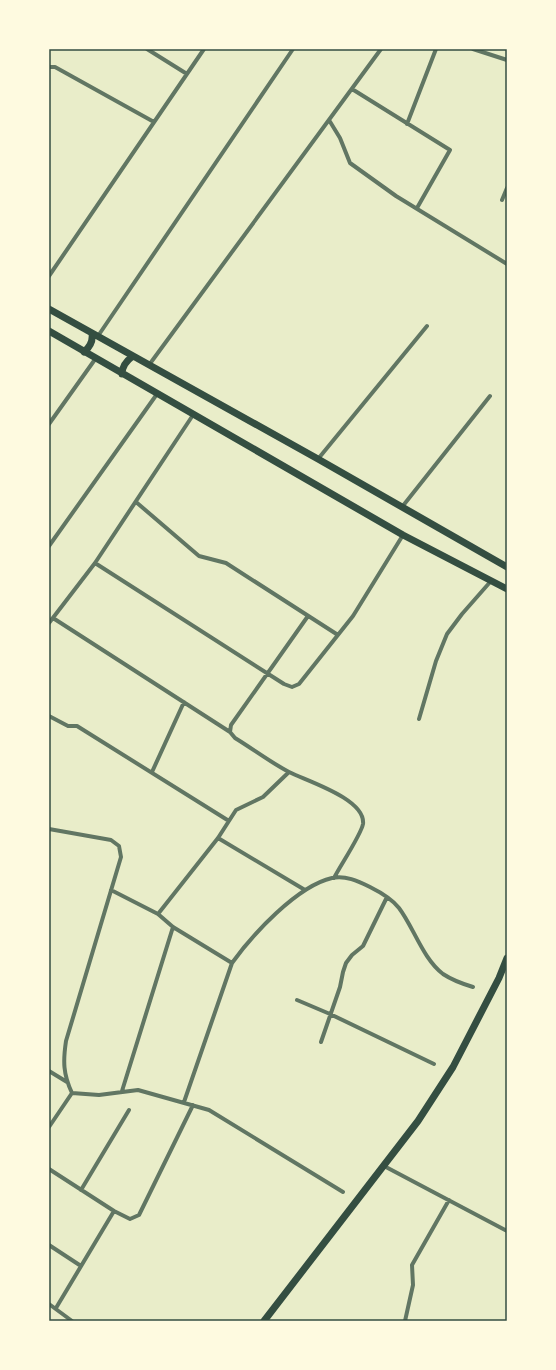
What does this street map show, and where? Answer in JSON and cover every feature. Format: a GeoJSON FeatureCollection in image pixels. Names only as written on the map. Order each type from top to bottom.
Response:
{"type":"FeatureCollection","features":[{"type":"Feature","properties":{"kind":"main road"},"geometry":{"type":"LineString","coordinates":[[49,309],[318,459],[507,567]]}},
{"type":"Feature","properties":{"kind":"main road"},"geometry":{"type":"LineString","coordinates":[[49,331],[403,535],[507,589]]}},
{"type":"Feature","properties":{"kind":"main road"},"geometry":{"type":"LineString","coordinates":[[84,352],[91,345],[95,335]]}},
{"type":"Feature","properties":{"kind":"main road"},"geometry":{"type":"LineString","coordinates":[[122,374],[125,363],[133,356]]}},
{"type":"Feature","properties":{"kind":"main road"},"geometry":{"type":"LineString","coordinates":[[264,1321],[418,1121],[453,1067],[507,958]]}},
{"type":"Feature","properties":{"kind":"street"},"geometry":{"type":"LineString","coordinates":[[147,49],[187,74]]}},
{"type":"Feature","properties":{"kind":"street"},"geometry":{"type":"LineString","coordinates":[[49,276],[204,49]]}},
{"type":"Feature","properties":{"kind":"street"},"geometry":{"type":"LineString","coordinates":[[95,335],[293,49]]}},
{"type":"Feature","properties":{"kind":"street"},"geometry":{"type":"LineString","coordinates":[[149,366],[381,49]]}},
{"type":"Feature","properties":{"kind":"street"},"geometry":{"type":"LineString","coordinates":[[407,124],[436,49]]}},
{"type":"Feature","properties":{"kind":"street"},"geometry":{"type":"LineString","coordinates":[[473,49],[507,60]]}},
{"type":"Feature","properties":{"kind":"street"},"geometry":{"type":"LineString","coordinates":[[49,67],[55,67],[154,122]]}},
{"type":"Feature","properties":{"kind":"street"},"geometry":{"type":"LineString","coordinates":[[352,89],[450,150],[416,208]]}},
{"type":"Feature","properties":{"kind":"street"},"geometry":{"type":"LineString","coordinates":[[329,120],[340,138],[350,163],[396,196],[507,264]]}},
{"type":"Feature","properties":{"kind":"street"},"geometry":{"type":"LineString","coordinates":[[502,200],[507,188]]}},
{"type":"Feature","properties":{"kind":"street"},"geometry":{"type":"LineString","coordinates":[[318,459],[427,326]]}},
{"type":"Feature","properties":{"kind":"street"},"geometry":{"type":"LineString","coordinates":[[49,424],[96,358]]}},
{"type":"Feature","properties":{"kind":"street"},"geometry":{"type":"LineString","coordinates":[[49,546],[157,394]]}},
{"type":"Feature","properties":{"kind":"street"},"geometry":{"type":"LineString","coordinates":[[402,507],[490,396]]}},
{"type":"Feature","properties":{"kind":"street"},"geometry":{"type":"LineString","coordinates":[[49,623],[95,563],[193,415]]}},
{"type":"Feature","properties":{"kind":"street"},"geometry":{"type":"LineString","coordinates":[[136,502],[199,556],[226,563],[338,635]]}},
{"type":"Feature","properties":{"kind":"street"},"geometry":{"type":"LineString","coordinates":[[95,563],[267,674],[292,687],[298,684],[354,616],[403,535]]}},
{"type":"Feature","properties":{"kind":"street"},"geometry":{"type":"LineString","coordinates":[[419,719],[436,661],[446,634],[491,581]]}},
{"type":"Feature","properties":{"kind":"street"},"geometry":{"type":"LineString","coordinates":[[230,732],[231,725],[308,616]]}},
{"type":"Feature","properties":{"kind":"street"},"geometry":{"type":"LineString","coordinates":[[53,618],[230,732],[235,738],[289,772],[337,793],[361,812],[363,823],[360,832],[334,878]]}},
{"type":"Feature","properties":{"kind":"street"},"geometry":{"type":"LineString","coordinates":[[152,772],[184,702]]}},
{"type":"Feature","properties":{"kind":"street"},"geometry":{"type":"LineString","coordinates":[[49,716],[68,726],[77,726],[229,821]]}},
{"type":"Feature","properties":{"kind":"street"},"geometry":{"type":"LineString","coordinates":[[158,914],[218,838],[236,810],[263,798],[289,772]]}},
{"type":"Feature","properties":{"kind":"street"},"geometry":{"type":"LineString","coordinates":[[49,829],[111,840],[119,846],[121,856],[66,1041],[63,1060],[64,1069],[72,1093]]}},
{"type":"Feature","properties":{"kind":"street"},"geometry":{"type":"LineString","coordinates":[[218,838],[305,890]]}},
{"type":"Feature","properties":{"kind":"street"},"geometry":{"type":"LineString","coordinates":[[184,1102],[232,963],[272,917],[305,890],[320,882],[334,878],[349,878],[358,881],[387,897],[399,908],[432,963],[442,973],[456,981],[473,987]]}},
{"type":"Feature","properties":{"kind":"street"},"geometry":{"type":"LineString","coordinates":[[111,890],[158,914],[174,927],[232,963]]}},
{"type":"Feature","properties":{"kind":"street"},"geometry":{"type":"LineString","coordinates":[[321,1042],[346,963],[352,955],[363,946],[387,897]]}},
{"type":"Feature","properties":{"kind":"street"},"geometry":{"type":"LineString","coordinates":[[122,1091],[174,927]]}},
{"type":"Feature","properties":{"kind":"street"},"geometry":{"type":"LineString","coordinates":[[297,1000],[330,1014],[434,1064]]}},
{"type":"Feature","properties":{"kind":"street"},"geometry":{"type":"LineString","coordinates":[[49,1071],[68,1082]]}},
{"type":"Feature","properties":{"kind":"street"},"geometry":{"type":"LineString","coordinates":[[72,1093],[99,1095],[138,1090],[209,1110],[343,1192]]}},
{"type":"Feature","properties":{"kind":"street"},"geometry":{"type":"LineString","coordinates":[[49,1127],[72,1093]]}},
{"type":"Feature","properties":{"kind":"street"},"geometry":{"type":"LineString","coordinates":[[49,1170],[114,1211],[130,1219],[139,1215],[194,1105]]}},
{"type":"Feature","properties":{"kind":"street"},"geometry":{"type":"LineString","coordinates":[[80,1190],[129,1110]]}},
{"type":"Feature","properties":{"kind":"street"},"geometry":{"type":"LineString","coordinates":[[384,1166],[507,1231]]}},
{"type":"Feature","properties":{"kind":"street"},"geometry":{"type":"LineString","coordinates":[[405,1321],[413,1285],[412,1265],[414,1258],[449,1200]]}},
{"type":"Feature","properties":{"kind":"street"},"geometry":{"type":"LineString","coordinates":[[56,1308],[114,1211]]}},
{"type":"Feature","properties":{"kind":"street"},"geometry":{"type":"LineString","coordinates":[[49,1245],[81,1266]]}},
{"type":"Feature","properties":{"kind":"street"},"geometry":{"type":"LineString","coordinates":[[49,1304],[72,1321]]}}]}
